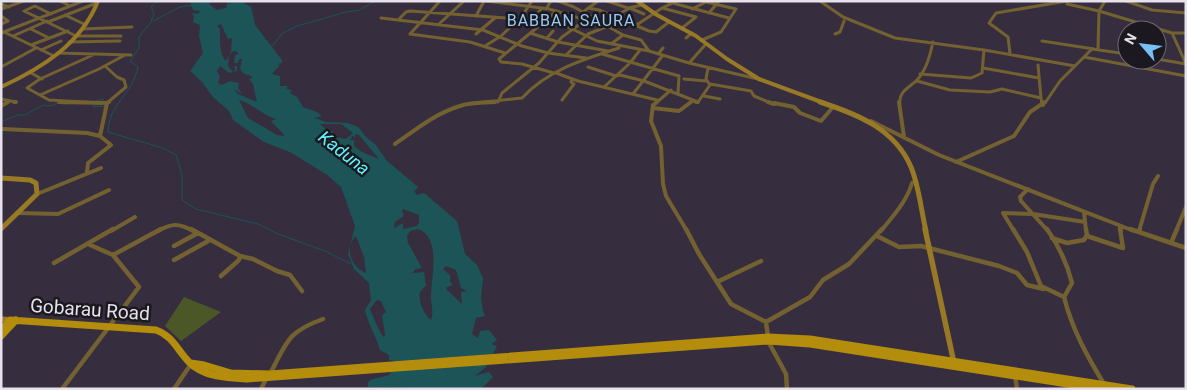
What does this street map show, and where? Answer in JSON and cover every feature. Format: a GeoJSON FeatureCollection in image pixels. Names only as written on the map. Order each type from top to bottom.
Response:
{"type":"FeatureCollection","features":[{"type":"Feature","properties":{"kind":"main road"},"geometry":{"type":"LineString","coordinates":[[1,87],[31,74],[56,55],[86,25],[95,12],[98,2]]}},
{"type":"Feature","properties":{"kind":"main road"},"geometry":{"type":"LineString","coordinates":[[640,3],[654,14],[692,33],[761,80],[868,120],[887,132],[899,144],[909,161],[915,182],[954,364]]}},
{"type":"Feature","properties":{"kind":"main road"},"geometry":{"type":"LineString","coordinates":[[1,178],[33,181],[36,183],[37,194],[1,229]]}},
{"type":"Feature","properties":{"kind":"main road","name":"Gobarau Road"},"geometry":{"type":"LineString","coordinates":[[1,319],[162,332],[174,341],[191,363]]}},
{"type":"Feature","properties":{"kind":"main road"},"geometry":{"type":"LineString","coordinates":[[1,330],[13,320]]}},
{"type":"Feature","properties":{"kind":"main road"},"geometry":{"type":"LineString","coordinates":[[1,336],[13,320]]}},
{"type":"Feature","properties":{"kind":"main road"},"geometry":{"type":"LineString","coordinates":[[191,363],[192,366],[200,369],[231,378],[768,339],[954,364],[1101,387]]}},
{"type":"Feature","properties":{"kind":"main road"},"geometry":{"type":"LineString","coordinates":[[954,364],[1015,375],[1101,387],[1132,389]]}},
{"type":"Feature","properties":{"kind":"street"},"geometry":{"type":"LineString","coordinates":[[1,9],[24,1]]}},
{"type":"Feature","properties":{"kind":"street"},"geometry":{"type":"LineString","coordinates":[[60,1],[70,6]]}},
{"type":"Feature","properties":{"kind":"street"},"geometry":{"type":"LineString","coordinates":[[3,32],[83,1]]}},
{"type":"Feature","properties":{"kind":"street"},"geometry":{"type":"LineString","coordinates":[[440,1],[410,34],[459,40],[485,46],[505,54]]}},
{"type":"Feature","properties":{"kind":"street"},"geometry":{"type":"LineString","coordinates":[[439,24],[464,1]]}},
{"type":"Feature","properties":{"kind":"street"},"geometry":{"type":"LineString","coordinates":[[476,16],[485,1],[557,11],[586,20]]}},
{"type":"Feature","properties":{"kind":"street"},"geometry":{"type":"LineString","coordinates":[[485,46],[501,36],[519,19],[532,1]]}},
{"type":"Feature","properties":{"kind":"street"},"geometry":{"type":"LineString","coordinates":[[532,21],[550,1]]}},
{"type":"Feature","properties":{"kind":"street"},"geometry":{"type":"LineString","coordinates":[[558,1],[591,16],[622,35],[640,39],[649,51]]}},
{"type":"Feature","properties":{"kind":"street"},"geometry":{"type":"LineString","coordinates":[[583,12],[598,1]]}},
{"type":"Feature","properties":{"kind":"street"},"geometry":{"type":"LineString","coordinates":[[608,1],[644,14]]}},
{"type":"Feature","properties":{"kind":"street"},"geometry":{"type":"LineString","coordinates":[[666,1],[729,18]]}},
{"type":"Feature","properties":{"kind":"street"},"geometry":{"type":"LineString","coordinates":[[820,1],[843,17],[890,36],[1076,66]]}},
{"type":"Feature","properties":{"kind":"street"},"geometry":{"type":"LineString","coordinates":[[956,162],[1014,136],[1030,112],[1043,105],[1060,81],[1096,49],[1099,11],[1105,1]]}},
{"type":"Feature","properties":{"kind":"street"},"geometry":{"type":"LineString","coordinates":[[1126,1],[1141,7],[1186,13]]}},
{"type":"Feature","properties":{"kind":"street"},"geometry":{"type":"LineString","coordinates":[[13,36],[98,2]]}},
{"type":"Feature","properties":{"kind":"street"},"geometry":{"type":"LineString","coordinates":[[620,6],[625,2]]}},
{"type":"Feature","properties":{"kind":"street"},"geometry":{"type":"LineString","coordinates":[[635,26],[662,8],[675,2]]}},
{"type":"Feature","properties":{"kind":"street"},"geometry":{"type":"LineString","coordinates":[[688,63],[704,42],[721,32],[736,8],[718,2],[706,2],[692,9]]}},
{"type":"Feature","properties":{"kind":"street"},"geometry":{"type":"LineString","coordinates":[[710,13],[718,2]]}},
{"type":"Feature","properties":{"kind":"street"},"geometry":{"type":"LineString","coordinates":[[612,17],[640,3]]}},
{"type":"Feature","properties":{"kind":"street"},"geometry":{"type":"LineString","coordinates":[[1010,54],[1008,37],[989,23],[996,13],[1067,3],[1172,32],[1186,33]]}},
{"type":"Feature","properties":{"kind":"street"},"geometry":{"type":"LineString","coordinates":[[1,4],[9,7]]}},
{"type":"Feature","properties":{"kind":"street"},"geometry":{"type":"LineString","coordinates":[[430,4],[436,5]]}},
{"type":"Feature","properties":{"kind":"street"},"geometry":{"type":"LineString","coordinates":[[50,14],[35,6],[24,10],[76,36],[121,36]]}},
{"type":"Feature","properties":{"kind":"street"},"geometry":{"type":"LineString","coordinates":[[1168,6],[1168,12]]}},
{"type":"Feature","properties":{"kind":"street"},"geometry":{"type":"LineString","coordinates":[[588,8],[649,31],[656,32],[669,22]]}},
{"type":"Feature","properties":{"kind":"street"},"geometry":{"type":"LineString","coordinates":[[662,8],[696,17],[682,28]]}},
{"type":"Feature","properties":{"kind":"street"},"geometry":{"type":"LineString","coordinates":[[398,20],[408,11],[544,22],[575,29],[597,41],[619,47],[649,51],[688,63],[761,80]]}},
{"type":"Feature","properties":{"kind":"street"},"geometry":{"type":"LineString","coordinates":[[557,11],[505,54],[500,59],[501,62],[534,67],[604,88],[656,100]]}},
{"type":"Feature","properties":{"kind":"street"},"geometry":{"type":"LineString","coordinates":[[65,15],[86,25]]}},
{"type":"Feature","properties":{"kind":"street"},"geometry":{"type":"LineString","coordinates":[[1,16],[8,21],[1,24]]}},
{"type":"Feature","properties":{"kind":"street"},"geometry":{"type":"LineString","coordinates":[[498,102],[502,94],[534,67],[558,42],[591,16]]}},
{"type":"Feature","properties":{"kind":"street"},"geometry":{"type":"LineString","coordinates":[[476,34],[496,17]]}},
{"type":"Feature","properties":{"kind":"street"},"geometry":{"type":"LineString","coordinates":[[381,18],[483,30],[517,44],[548,53],[588,58]]}},
{"type":"Feature","properties":{"kind":"street"},"geometry":{"type":"LineString","coordinates":[[566,56],[586,36],[605,26],[621,21]]}},
{"type":"Feature","properties":{"kind":"street"},"geometry":{"type":"LineString","coordinates":[[835,34],[840,32],[844,21]]}},
{"type":"Feature","properties":{"kind":"street"},"geometry":{"type":"LineString","coordinates":[[82,29],[132,27]]}},
{"type":"Feature","properties":{"kind":"street"},"geometry":{"type":"LineString","coordinates":[[30,30],[49,38]]}},
{"type":"Feature","properties":{"kind":"street"},"geometry":{"type":"LineString","coordinates":[[31,45],[68,31]]}},
{"type":"Feature","properties":{"kind":"street"},"geometry":{"type":"LineString","coordinates":[[640,39],[649,31]]}},
{"type":"Feature","properties":{"kind":"street"},"geometry":{"type":"LineString","coordinates":[[3,32],[36,48],[56,55],[131,55]]}},
{"type":"Feature","properties":{"kind":"street"},"geometry":{"type":"LineString","coordinates":[[547,38],[553,32]]}},
{"type":"Feature","properties":{"kind":"street"},"geometry":{"type":"LineString","coordinates":[[1172,32],[1186,64]]}},
{"type":"Feature","properties":{"kind":"street"},"geometry":{"type":"LineString","coordinates":[[530,33],[558,42],[608,51]]}},
{"type":"Feature","properties":{"kind":"street"},"geometry":{"type":"LineString","coordinates":[[686,38],[692,33]]}},
{"type":"Feature","properties":{"kind":"street"},"geometry":{"type":"LineString","coordinates":[[611,44],[622,35]]}},
{"type":"Feature","properties":{"kind":"street"},"geometry":{"type":"LineString","coordinates":[[908,36],[910,40]]}},
{"type":"Feature","properties":{"kind":"street"},"geometry":{"type":"LineString","coordinates":[[41,50],[61,41]]}},
{"type":"Feature","properties":{"kind":"street"},"geometry":{"type":"LineString","coordinates":[[70,42],[120,41]]}},
{"type":"Feature","properties":{"kind":"street"},"geometry":{"type":"LineString","coordinates":[[1042,41],[1117,52]]}},
{"type":"Feature","properties":{"kind":"street"},"geometry":{"type":"LineString","coordinates":[[904,137],[898,99],[901,93],[917,81],[929,62],[933,42]]}},
{"type":"Feature","properties":{"kind":"street"},"geometry":{"type":"LineString","coordinates":[[395,144],[433,118],[459,106],[478,102],[498,102],[522,98],[534,86],[555,73],[619,47]]}},
{"type":"Feature","properties":{"kind":"street"},"geometry":{"type":"LineString","coordinates":[[1,68],[36,48]]}},
{"type":"Feature","properties":{"kind":"street"},"geometry":{"type":"LineString","coordinates":[[658,54],[663,48]]}},
{"type":"Feature","properties":{"kind":"street"},"geometry":{"type":"LineString","coordinates":[[604,88],[630,63],[640,50]]}},
{"type":"Feature","properties":{"kind":"street"},"geometry":{"type":"LineString","coordinates":[[920,74],[972,78],[981,74],[984,50]]}},
{"type":"Feature","properties":{"kind":"street"},"geometry":{"type":"LineString","coordinates":[[601,53],[678,76],[680,80],[678,93]]}},
{"type":"Feature","properties":{"kind":"street"},"geometry":{"type":"LineString","coordinates":[[95,54],[86,60],[26,87],[49,100],[107,104]]}},
{"type":"Feature","properties":{"kind":"street"},"geometry":{"type":"LineString","coordinates":[[40,95],[126,55]]}},
{"type":"Feature","properties":{"kind":"street"},"geometry":{"type":"LineString","coordinates":[[633,94],[663,55]]}},
{"type":"Feature","properties":{"kind":"street"},"geometry":{"type":"LineString","coordinates":[[1084,58],[1186,76]]}},
{"type":"Feature","properties":{"kind":"street"},"geometry":{"type":"LineString","coordinates":[[1167,61],[1186,64]]}},
{"type":"Feature","properties":{"kind":"street"},"geometry":{"type":"LineString","coordinates":[[1038,65],[1043,105]]}},
{"type":"Feature","properties":{"kind":"street"},"geometry":{"type":"LineString","coordinates":[[100,136],[107,104],[120,94],[126,83],[116,77],[105,66]]}},
{"type":"Feature","properties":{"kind":"street"},"geometry":{"type":"LineString","coordinates":[[588,67],[616,76],[620,75],[644,81],[698,102]]}},
{"type":"Feature","properties":{"kind":"street"},"geometry":{"type":"LineString","coordinates":[[698,102],[704,96],[708,82],[708,68]]}},
{"type":"Feature","properties":{"kind":"street"},"geometry":{"type":"LineString","coordinates":[[983,68],[1039,78]]}},
{"type":"Feature","properties":{"kind":"street"},"geometry":{"type":"LineString","coordinates":[[31,74],[42,79]]}},
{"type":"Feature","properties":{"kind":"street"},"geometry":{"type":"LineString","coordinates":[[562,100],[574,84],[571,82],[572,79]]}},
{"type":"Feature","properties":{"kind":"street"},"geometry":{"type":"LineString","coordinates":[[684,79],[708,82],[751,92],[754,96],[774,104],[794,107],[800,113],[821,121],[833,107]]}},
{"type":"Feature","properties":{"kind":"street"},"geometry":{"type":"LineString","coordinates":[[917,81],[950,90],[990,92],[1002,89],[1041,98]]}},
{"type":"Feature","properties":{"kind":"street"},"geometry":{"type":"LineString","coordinates":[[670,90],[656,100],[651,120],[660,146],[663,184],[666,196],[682,220],[699,254],[731,304],[766,322]]}},
{"type":"Feature","properties":{"kind":"street"},"geometry":{"type":"LineString","coordinates":[[704,96],[720,99]]}},
{"type":"Feature","properties":{"kind":"street"},"geometry":{"type":"LineString","coordinates":[[1,99],[16,102]]}},
{"type":"Feature","properties":{"kind":"street"},"geometry":{"type":"LineString","coordinates":[[653,108],[679,111],[692,101],[698,102]]}},
{"type":"Feature","properties":{"kind":"street"},"geometry":{"type":"LineString","coordinates":[[1,106],[9,102]]}},
{"type":"Feature","properties":{"kind":"street"},"geometry":{"type":"LineString","coordinates":[[868,120],[956,162],[1120,226],[1186,248]]}},
{"type":"Feature","properties":{"kind":"street"},"geometry":{"type":"LineString","coordinates":[[3,129],[86,133],[100,136],[111,145],[88,163],[87,172]]}},
{"type":"Feature","properties":{"kind":"street"},"geometry":{"type":"LineString","coordinates":[[37,194],[87,172],[101,168]]}},
{"type":"Feature","properties":{"kind":"street"},"geometry":{"type":"LineString","coordinates":[[1139,232],[1153,184],[1158,176]]}},
{"type":"Feature","properties":{"kind":"street"},"geometry":{"type":"LineString","coordinates":[[787,389],[786,374],[768,339],[764,325],[766,322],[810,298],[823,280],[849,264],[877,236],[896,213],[910,190],[911,184],[915,182]]}},
{"type":"Feature","properties":{"kind":"street"},"geometry":{"type":"LineString","coordinates":[[1028,189],[1020,197],[1020,200],[1032,214],[1040,219],[1060,250],[1072,280],[1064,297],[1069,317],[1101,387]]}},
{"type":"Feature","properties":{"kind":"street"},"geometry":{"type":"LineString","coordinates":[[18,214],[58,214],[109,190]]}},
{"type":"Feature","properties":{"kind":"street"},"geometry":{"type":"LineString","coordinates":[[1171,243],[1186,208]]}},
{"type":"Feature","properties":{"kind":"street"},"geometry":{"type":"LineString","coordinates":[[1052,238],[1068,243],[1084,240],[1086,236],[1084,212]]}},
{"type":"Feature","properties":{"kind":"street"},"geometry":{"type":"LineString","coordinates":[[1046,290],[1037,280],[1027,252],[1003,213],[1032,214],[1085,222]]}},
{"type":"Feature","properties":{"kind":"street"},"geometry":{"type":"LineString","coordinates":[[54,263],[135,217]]}},
{"type":"Feature","properties":{"kind":"street"},"geometry":{"type":"LineString","coordinates":[[113,255],[169,225],[178,224],[240,256],[248,257],[281,274],[290,275],[302,291]]}},
{"type":"Feature","properties":{"kind":"street"},"geometry":{"type":"LineString","coordinates":[[1086,236],[1123,248],[1120,226]]}},
{"type":"Feature","properties":{"kind":"street"},"geometry":{"type":"LineString","coordinates":[[174,246],[198,233]]}},
{"type":"Feature","properties":{"kind":"street"},"geometry":{"type":"LineString","coordinates":[[877,236],[899,247],[921,246],[999,266],[1017,273],[1027,285],[1064,297]]}},
{"type":"Feature","properties":{"kind":"street"},"geometry":{"type":"LineString","coordinates":[[174,260],[210,240]]}},
{"type":"Feature","properties":{"kind":"street"},"geometry":{"type":"LineString","coordinates":[[62,389],[139,287],[113,255],[88,244]]}},
{"type":"Feature","properties":{"kind":"street"},"geometry":{"type":"LineString","coordinates":[[221,276],[239,260],[240,256]]}},
{"type":"Feature","properties":{"kind":"street"},"geometry":{"type":"LineString","coordinates":[[717,282],[761,261]]}},
{"type":"Feature","properties":{"kind":"street"},"geometry":{"type":"LineString","coordinates":[[261,389],[290,335],[301,327],[323,320]]}},
{"type":"Feature","properties":{"kind":"street"},"geometry":{"type":"LineString","coordinates":[[174,389],[191,363]]}},
{"type":"Feature","properties":{"kind":"street"},"geometry":{"type":"LineString","coordinates":[[1015,375],[1017,389]]}},
{"type":"Feature","properties":{"kind":"shaded area"},"geometry":{"type":"Polygon","coordinates":[[[184,297],[221,312],[181,341],[165,326],[184,297]]]}},
{"type":"Feature","properties":{"kind":"water","name":"Kaduna"},"geometry":{"type":"Polygon","coordinates":[[[190,1],[211,2],[209,4],[217,10],[226,8],[227,3],[232,4],[228,2],[241,1],[251,7],[250,1],[255,25],[282,60],[282,63],[278,64],[280,65],[272,74],[280,76],[280,86],[288,86],[286,88],[292,91],[290,93],[297,97],[303,107],[322,116],[314,118],[326,122],[348,123],[358,127],[375,144],[387,161],[417,186],[418,188],[414,191],[417,195],[424,193],[457,221],[465,254],[477,265],[483,278],[481,298],[485,316],[476,318],[472,334],[478,338],[480,331],[489,330],[497,340],[491,344],[497,346],[486,367],[475,376],[489,372],[493,377],[481,389],[368,387],[370,380],[389,375],[395,365],[395,361],[389,360],[389,355],[380,350],[366,315],[365,310],[371,300],[369,283],[354,269],[348,254],[350,246],[355,226],[341,187],[327,175],[292,153],[264,142],[233,120],[229,111],[213,97],[202,82],[190,71],[203,53],[199,36],[200,25],[193,22],[194,16],[192,13],[198,14],[200,11],[193,10],[190,1]],[[221,24],[217,26],[220,29],[221,51],[226,61],[231,51],[232,38],[228,39],[221,24]],[[236,51],[229,55],[228,66],[233,72],[229,73],[220,66],[217,71],[220,77],[218,83],[222,85],[230,81],[239,83],[238,88],[242,94],[234,89],[238,94],[257,102],[253,84],[249,79],[253,77],[243,73],[240,69],[242,59],[239,59],[238,63],[234,63],[235,55],[239,54],[236,51]],[[239,100],[248,118],[277,135],[285,136],[271,121],[276,119],[239,100]],[[320,124],[333,132],[331,135],[333,137],[346,139],[353,133],[341,124],[320,124]],[[355,134],[355,138],[353,136],[349,140],[354,140],[354,146],[362,152],[379,159],[359,135],[355,134]],[[403,209],[404,216],[395,222],[394,228],[403,223],[403,229],[417,226],[419,215],[403,209]],[[418,229],[410,231],[407,236],[408,243],[422,268],[416,269],[412,273],[424,272],[426,286],[420,292],[420,299],[424,311],[431,320],[433,249],[425,234],[418,229]],[[356,236],[352,241],[350,252],[353,262],[366,273],[364,257],[356,236]],[[446,266],[443,269],[450,275],[450,281],[453,285],[446,289],[462,304],[461,292],[467,291],[461,288],[456,270],[446,266]],[[377,300],[370,309],[384,337],[382,315],[386,312],[381,301],[377,300]]]}},
{"type":"Feature","properties":{"kind":"waterway"},"geometry":{"type":"LineString","coordinates":[[158,1],[151,7],[154,13],[151,22],[139,37],[139,48],[130,61],[138,67],[135,76],[112,113],[108,132],[163,148],[176,155],[182,175],[182,200],[196,209],[258,224],[278,234],[325,251],[351,264]]}},
{"type":"Feature","properties":{"kind":"waterway"},"geometry":{"type":"LineString","coordinates":[[272,46],[283,33],[297,26],[346,12],[360,10],[375,1]]}},
{"type":"Feature","properties":{"kind":"waterway"},"geometry":{"type":"LineString","coordinates":[[153,21],[180,7],[193,5]]}},
{"type":"Feature","properties":{"kind":"waterway"},"geometry":{"type":"LineString","coordinates":[[93,102],[103,99],[104,102]]}},
{"type":"Feature","properties":{"kind":"waterway"},"geometry":{"type":"LineString","coordinates":[[1,122],[18,115],[25,115],[43,105],[50,106],[58,103]]}},
{"type":"Feature","properties":{"kind":"waterway"},"geometry":{"type":"LineString","coordinates":[[62,104],[70,104]]}},
{"type":"Feature","properties":{"kind":"waterway"},"geometry":{"type":"LineString","coordinates":[[95,104],[93,107],[103,106],[104,108]]}},
{"type":"Feature","properties":{"kind":"district","name":"BABBAN SAURA"},"geometry":{"type":"Point","coordinates":[571,20]}}]}
